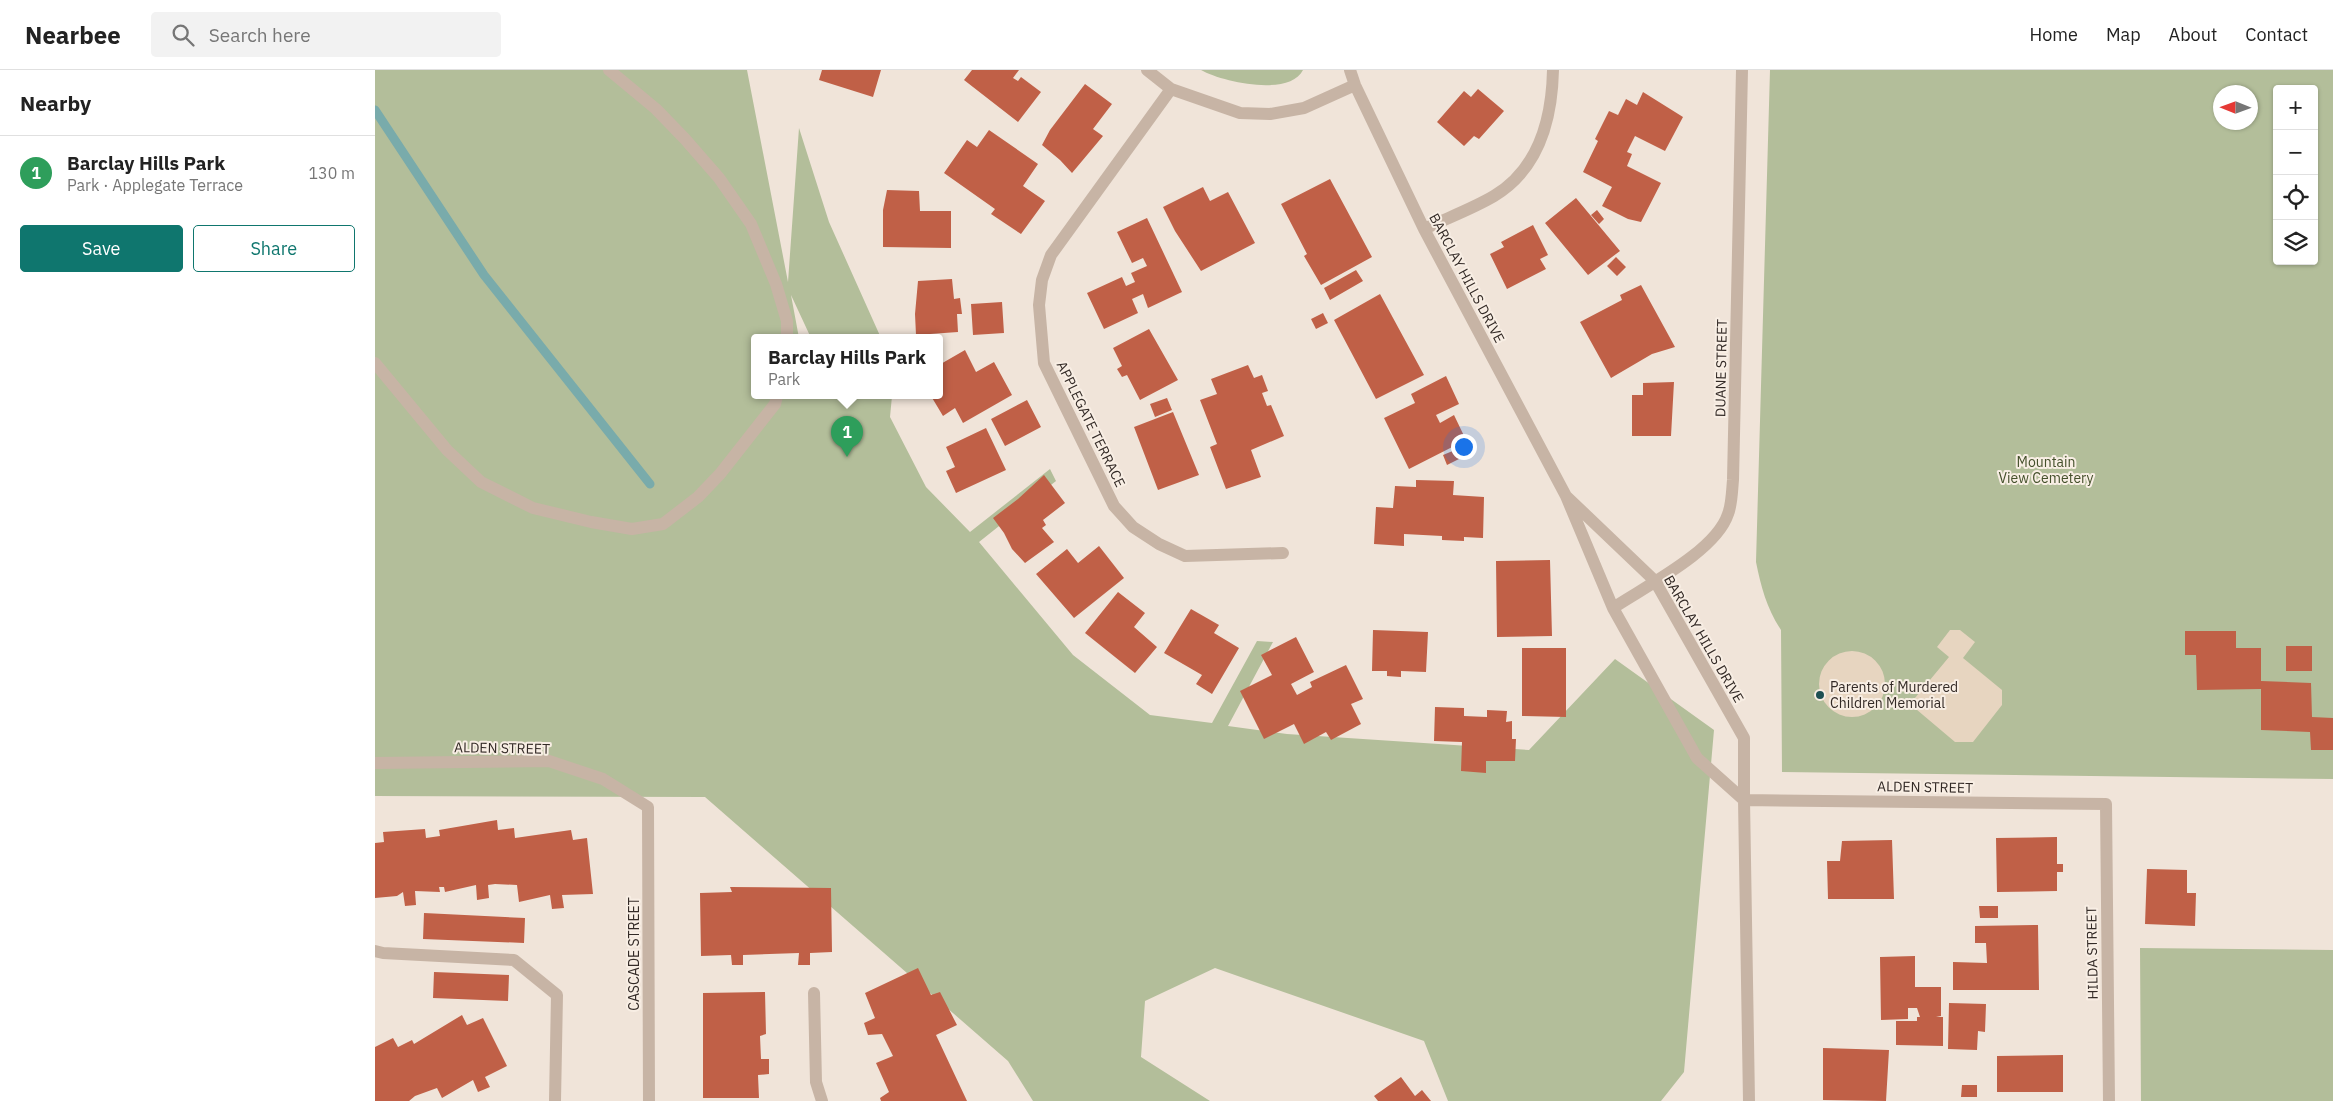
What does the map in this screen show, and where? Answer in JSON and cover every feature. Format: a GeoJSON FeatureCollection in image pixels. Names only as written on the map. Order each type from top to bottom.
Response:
{"type":"FeatureCollection","features":[{"type":"Feature","properties":{"kind":"street"},"geometry":{"type":"LineString","coordinates":[[609,70],[656,109],[685,139],[719,178],[751,224],[776,284],[787,321],[787,334]]}},
{"type":"Feature","properties":{"kind":"street"},"geometry":{"type":"LineString","coordinates":[[1147,70],[1171,89],[1240,113],[1270,114],[1304,108],[1355,85]]}},
{"type":"Feature","properties":{"kind":"street","name":"BARCLAY HILLS DRIVE"},"geometry":{"type":"LineString","coordinates":[[1350,70],[1355,85],[1424,229],[1566,496],[1613,608],[1697,758],[1744,800]]}},
{"type":"Feature","properties":{"kind":"street"},"geometry":{"type":"LineString","coordinates":[[1424,229],[1494,196],[1515,179],[1536,151],[1550,116],[1553,70]]}},
{"type":"Feature","properties":{"kind":"street","name":"DUANE STREET"},"geometry":{"type":"LineString","coordinates":[[1613,608],[1704,548],[1719,534],[1729,513],[1733,480],[1742,70]]}},
{"type":"Feature","properties":{"kind":"street","name":"APPLEGATE TERRACE"},"geometry":{"type":"LineString","coordinates":[[1171,89],[1051,255],[1042,280],[1039,305],[1045,363],[1114,506],[1133,527],[1159,544],[1185,556],[1283,553]]}},
{"type":"Feature","properties":{"kind":"street"},"geometry":{"type":"LineString","coordinates":[[375,363],[447,450],[481,482],[533,508],[591,522],[632,529],[663,524],[698,497],[720,474],[775,404],[776,399]]}},
{"type":"Feature","properties":{"kind":"street","name":"BARCLAY HILLS DRIVE"},"geometry":{"type":"LineString","coordinates":[[1566,496],[1655,581],[1744,738],[1749,1101]]}},
{"type":"Feature","properties":{"kind":"street","name":"ALDEN STREET"},"geometry":{"type":"LineString","coordinates":[[375,763],[549,761],[603,780],[648,806]]}},
{"type":"Feature","properties":{"kind":"street","name":"ALDEN STREET"},"geometry":{"type":"LineString","coordinates":[[1744,800],[2106,804]]}},
{"type":"Feature","properties":{"kind":"street","name":"HILDA STREET"},"geometry":{"type":"LineString","coordinates":[[2106,804],[2109,1101]]}},
{"type":"Feature","properties":{"kind":"street","name":"CASCADE STREET"},"geometry":{"type":"LineString","coordinates":[[648,806],[649,1101]]}},
{"type":"Feature","properties":{"kind":"street"},"geometry":{"type":"LineString","coordinates":[[375,951],[514,960],[557,995],[555,1101]]}},
{"type":"Feature","properties":{"kind":"street"},"geometry":{"type":"LineString","coordinates":[[814,993],[816,1082],[822,1101]]}},
{"type":"Feature","properties":{"kind":"green space"},"geometry":{"type":"Polygon","coordinates":[[[375,70],[747,70],[788,282],[799,128],[829,222],[879,334],[809,334],[791,295],[798,334],[751,334],[751,399],[892,399],[890,417],[926,487],[970,532],[1050,469],[1056,481],[979,542],[1073,655],[1150,715],[1212,723],[1257,641],[1273,642],[1228,726],[1287,734],[1529,750],[1615,659],[1714,730],[1684,1072],[1661,1101],[1448,1101],[1424,1041],[1215,968],[1145,1001],[1141,1057],[1210,1101],[1033,1101],[1008,1061],[705,797],[375,796],[375,70]]]}},
{"type":"Feature","properties":{"kind":"green space"},"geometry":{"type":"Polygon","coordinates":[[[1201,70],[1303,70],[1296,78],[1285,83],[1255,85],[1224,79],[1201,70]]]}},
{"type":"Feature","properties":{"kind":"green space","name":"Mountain View Cemetery"},"geometry":{"type":"Polygon","coordinates":[[[1770,70],[2333,70],[2333,779],[1782,772],[1781,630],[1765,598],[1756,562],[1770,70]]]}},
{"type":"Feature","properties":{"kind":"green space"},"geometry":{"type":"Polygon","coordinates":[[[2140,948],[2333,950],[2333,1101],[2141,1101],[2140,948]]]}},
{"type":"Feature","properties":{"kind":"shaded area"},"geometry":{"type":"Polygon","coordinates":[[[1950,630],[1960,630],[1975,642],[1963,658],[2002,690],[2002,705],[1973,742],[1955,742],[1910,704],[1949,657],[1937,647],[1950,630]]]}},
{"type":"Feature","properties":{"kind":"shaded area"},"geometry":{"type":"Polygon","coordinates":[[[1858,651],[1876,660],[1883,671],[1885,684],[1883,697],[1876,708],[1865,715],[1846,717],[1828,708],[1821,697],[1819,678],[1828,660],[1839,653],[1858,651]]]}},
{"type":"Feature","properties":{"kind":"building"},"geometry":{"type":"Polygon","coordinates":[[[822,70],[881,70],[873,97],[819,80],[822,70]]]}},
{"type":"Feature","properties":{"kind":"building"},"geometry":{"type":"Polygon","coordinates":[[[972,70],[1019,70],[1013,78],[1018,81],[1021,77],[1041,92],[1018,122],[964,80],[972,70]]]}},
{"type":"Feature","properties":{"kind":"building"},"geometry":{"type":"Polygon","coordinates":[[[1085,84],[1112,104],[1093,129],[1103,136],[1072,173],[1042,145],[1050,130],[1085,84]]]}},
{"type":"Feature","properties":{"kind":"building"},"geometry":{"type":"Polygon","coordinates":[[[1478,89],[1504,111],[1479,139],[1474,136],[1464,146],[1437,122],[1464,91],[1471,97],[1478,89]]]}},
{"type":"Feature","properties":{"kind":"building"},"geometry":{"type":"Polygon","coordinates":[[[1643,92],[1683,117],[1665,151],[1635,136],[1627,152],[1632,154],[1627,166],[1661,183],[1641,222],[1628,219],[1602,206],[1612,187],[1583,172],[1598,141],[1595,139],[1609,111],[1618,115],[1626,99],[1637,105],[1643,92]]]}},
{"type":"Feature","properties":{"kind":"building"},"geometry":{"type":"Polygon","coordinates":[[[989,130],[1038,164],[1023,186],[1045,201],[1021,234],[991,214],[995,209],[944,173],[967,140],[977,147],[989,130]]]}},
{"type":"Feature","properties":{"kind":"building"},"geometry":{"type":"Polygon","coordinates":[[[1330,179],[1372,257],[1321,285],[1304,256],[1307,254],[1281,204],[1330,179]]]}},
{"type":"Feature","properties":{"kind":"building"},"geometry":{"type":"Polygon","coordinates":[[[1203,187],[1210,201],[1228,192],[1255,243],[1201,271],[1175,231],[1163,207],[1203,187]]]}},
{"type":"Feature","properties":{"kind":"building"},"geometry":{"type":"Polygon","coordinates":[[[887,190],[919,191],[920,211],[951,211],[951,248],[883,247],[883,210],[887,190]]]}},
{"type":"Feature","properties":{"kind":"building"},"geometry":{"type":"Polygon","coordinates":[[[1576,198],[1620,251],[1588,275],[1545,223],[1576,198]]]}},
{"type":"Feature","properties":{"kind":"building"},"geometry":{"type":"Polygon","coordinates":[[[1597,210],[1604,219],[1599,224],[1591,215],[1597,210]]]}},
{"type":"Feature","properties":{"kind":"building"},"geometry":{"type":"Polygon","coordinates":[[[1147,218],[1182,292],[1148,308],[1143,294],[1132,299],[1138,313],[1104,329],[1087,293],[1122,277],[1126,286],[1135,282],[1131,273],[1147,266],[1143,258],[1132,263],[1117,232],[1147,218]]]}},
{"type":"Feature","properties":{"kind":"building"},"geometry":{"type":"Polygon","coordinates":[[[1533,225],[1548,255],[1540,259],[1546,269],[1507,289],[1490,254],[1504,247],[1501,242],[1533,225]]]}},
{"type":"Feature","properties":{"kind":"building"},"geometry":{"type":"Polygon","coordinates":[[[1616,257],[1626,267],[1617,276],[1607,266],[1616,257]]]}},
{"type":"Feature","properties":{"kind":"building"},"geometry":{"type":"Polygon","coordinates":[[[1356,270],[1363,281],[1330,300],[1324,288],[1356,270]]]}},
{"type":"Feature","properties":{"kind":"building"},"geometry":{"type":"Polygon","coordinates":[[[952,279],[954,299],[960,298],[962,314],[957,314],[958,332],[916,334],[915,314],[918,281],[952,279]]]}},
{"type":"Feature","properties":{"kind":"building"},"geometry":{"type":"Polygon","coordinates":[[[1641,285],[1675,347],[1652,354],[1611,378],[1580,322],[1622,300],[1620,295],[1641,285]]]}},
{"type":"Feature","properties":{"kind":"building"},"geometry":{"type":"Polygon","coordinates":[[[1380,294],[1424,375],[1376,399],[1334,320],[1380,294]]]}},
{"type":"Feature","properties":{"kind":"building"},"geometry":{"type":"Polygon","coordinates":[[[1002,302],[1004,333],[973,335],[971,304],[1002,302]]]}},
{"type":"Feature","properties":{"kind":"building"},"geometry":{"type":"Polygon","coordinates":[[[1323,313],[1328,323],[1316,329],[1311,319],[1323,313]]]}},
{"type":"Feature","properties":{"kind":"building"},"geometry":{"type":"Polygon","coordinates":[[[1149,329],[1178,380],[1140,400],[1127,375],[1122,377],[1117,369],[1122,366],[1113,348],[1149,329]]]}},
{"type":"Feature","properties":{"kind":"building"},"geometry":{"type":"Polygon","coordinates":[[[965,350],[976,372],[994,362],[1012,395],[963,423],[955,408],[943,416],[933,399],[943,399],[943,363],[965,350]]]}},
{"type":"Feature","properties":{"kind":"building"},"geometry":{"type":"Polygon","coordinates":[[[1248,365],[1254,378],[1262,375],[1268,391],[1262,393],[1267,406],[1271,405],[1284,436],[1251,450],[1261,477],[1226,489],[1210,447],[1217,444],[1200,400],[1217,394],[1211,379],[1248,365]]]}},
{"type":"Feature","properties":{"kind":"building"},"geometry":{"type":"Polygon","coordinates":[[[1446,376],[1459,404],[1436,415],[1440,423],[1454,415],[1466,440],[1409,469],[1384,418],[1415,403],[1411,394],[1446,376]]]}},
{"type":"Feature","properties":{"kind":"building"},"geometry":{"type":"Polygon","coordinates":[[[1674,382],[1671,436],[1632,436],[1632,395],[1643,395],[1643,383],[1674,382]]]}},
{"type":"Feature","properties":{"kind":"building"},"geometry":{"type":"Polygon","coordinates":[[[1167,398],[1172,410],[1155,417],[1150,404],[1167,398]]]}},
{"type":"Feature","properties":{"kind":"building"},"geometry":{"type":"Polygon","coordinates":[[[1027,400],[1041,427],[1005,446],[991,419],[1027,400]]]}},
{"type":"Feature","properties":{"kind":"building"},"geometry":{"type":"Polygon","coordinates":[[[1173,412],[1199,475],[1158,490],[1134,427],[1173,412]]]}},
{"type":"Feature","properties":{"kind":"building"},"geometry":{"type":"Polygon","coordinates":[[[986,428],[1006,470],[956,493],[946,471],[955,467],[946,447],[986,428]]]}},
{"type":"Feature","properties":{"kind":"building"},"geometry":{"type":"Polygon","coordinates":[[[1455,450],[1459,459],[1447,465],[1443,455],[1455,450]]]}},
{"type":"Feature","properties":{"kind":"building"},"geometry":{"type":"Polygon","coordinates":[[[1044,475],[1065,503],[1043,520],[1046,525],[1042,528],[1054,542],[1025,563],[1012,549],[1004,533],[993,518],[1018,499],[1044,475]]]}},
{"type":"Feature","properties":{"kind":"building"},"geometry":{"type":"Polygon","coordinates":[[[1416,480],[1454,481],[1453,495],[1484,497],[1483,538],[1464,537],[1464,541],[1442,540],[1442,536],[1404,534],[1404,546],[1374,544],[1376,507],[1393,508],[1395,486],[1416,487],[1416,480]]]}},
{"type":"Feature","properties":{"kind":"building"},"geometry":{"type":"Polygon","coordinates":[[[1099,546],[1124,578],[1074,618],[1036,574],[1067,549],[1078,563],[1099,546]]]}},
{"type":"Feature","properties":{"kind":"building"},"geometry":{"type":"Polygon","coordinates":[[[1550,560],[1552,636],[1497,637],[1496,561],[1550,560]]]}},
{"type":"Feature","properties":{"kind":"building"},"geometry":{"type":"Polygon","coordinates":[[[1118,592],[1145,613],[1134,627],[1157,647],[1135,673],[1085,633],[1118,592]]]}},
{"type":"Feature","properties":{"kind":"building"},"geometry":{"type":"Polygon","coordinates":[[[1191,609],[1219,625],[1214,633],[1239,648],[1212,694],[1196,684],[1202,675],[1164,653],[1191,609]]]}},
{"type":"Feature","properties":{"kind":"building"},"geometry":{"type":"Polygon","coordinates":[[[1373,630],[1428,632],[1426,672],[1401,671],[1401,677],[1387,676],[1387,671],[1372,671],[1373,630]]]}},
{"type":"Feature","properties":{"kind":"building"},"geometry":{"type":"Polygon","coordinates":[[[2185,631],[2236,631],[2236,648],[2261,648],[2261,681],[2311,683],[2312,717],[2333,718],[2333,750],[2311,750],[2310,732],[2261,730],[2261,689],[2197,690],[2196,655],[2185,655],[2185,631]]]}},
{"type":"Feature","properties":{"kind":"building"},"geometry":{"type":"Polygon","coordinates":[[[1296,637],[1314,672],[1291,684],[1297,695],[1312,687],[1310,682],[1346,665],[1363,699],[1351,704],[1361,724],[1331,740],[1326,732],[1304,744],[1294,724],[1264,739],[1240,691],[1272,675],[1261,655],[1296,637]]]}},
{"type":"Feature","properties":{"kind":"building"},"geometry":{"type":"Polygon","coordinates":[[[2286,646],[2312,646],[2312,671],[2286,671],[2286,646]]]}},
{"type":"Feature","properties":{"kind":"building"},"geometry":{"type":"Polygon","coordinates":[[[1522,648],[1566,648],[1566,717],[1522,716],[1522,648]]]}},
{"type":"Feature","properties":{"kind":"building"},"geometry":{"type":"Polygon","coordinates":[[[1435,707],[1464,708],[1464,716],[1487,717],[1487,710],[1507,711],[1506,722],[1512,721],[1512,739],[1516,739],[1515,761],[1486,761],[1486,773],[1461,771],[1462,742],[1434,741],[1435,707]]]}},
{"type":"Feature","properties":{"kind":"building"},"geometry":{"type":"Polygon","coordinates":[[[497,820],[498,830],[514,828],[515,838],[571,830],[573,840],[587,838],[593,894],[562,895],[564,908],[552,909],[550,895],[519,902],[517,885],[488,885],[489,898],[477,900],[476,885],[445,892],[444,887],[439,887],[440,892],[415,891],[416,905],[405,906],[403,892],[397,896],[375,898],[375,843],[384,842],[383,832],[425,829],[426,838],[440,836],[439,830],[497,820]]]}},
{"type":"Feature","properties":{"kind":"building"},"geometry":{"type":"Polygon","coordinates":[[[2057,837],[2057,864],[2063,864],[2063,872],[2057,872],[2057,891],[1997,892],[1996,838],[2057,837]]]}},
{"type":"Feature","properties":{"kind":"building"},"geometry":{"type":"Polygon","coordinates":[[[1892,840],[1894,899],[1828,899],[1827,861],[1840,861],[1842,841],[1892,840]]]}},
{"type":"Feature","properties":{"kind":"building"},"geometry":{"type":"Polygon","coordinates":[[[2147,869],[2187,870],[2187,893],[2196,893],[2195,926],[2145,924],[2147,869]]]}},
{"type":"Feature","properties":{"kind":"building"},"geometry":{"type":"Polygon","coordinates":[[[730,887],[831,888],[832,952],[810,953],[810,965],[798,965],[799,953],[743,955],[743,965],[732,965],[731,955],[701,956],[700,893],[732,892],[730,887]]]}},
{"type":"Feature","properties":{"kind":"building"},"geometry":{"type":"Polygon","coordinates":[[[1979,906],[1998,906],[1998,918],[1980,918],[1979,906]]]}},
{"type":"Feature","properties":{"kind":"building"},"geometry":{"type":"Polygon","coordinates":[[[424,913],[525,918],[524,943],[423,939],[424,913]]]}},
{"type":"Feature","properties":{"kind":"building"},"geometry":{"type":"Polygon","coordinates":[[[2038,925],[2039,990],[1953,990],[1953,962],[1987,963],[1986,943],[1975,943],[1975,926],[2038,925]]]}},
{"type":"Feature","properties":{"kind":"building"},"geometry":{"type":"Polygon","coordinates":[[[1915,956],[1915,987],[1941,987],[1941,1016],[1936,1017],[1943,1017],[1943,1046],[1896,1045],[1896,1021],[1917,1021],[1917,1017],[1920,1017],[1917,1008],[1908,1008],[1908,1019],[1881,1020],[1880,957],[1915,956]]]}},
{"type":"Feature","properties":{"kind":"building"},"geometry":{"type":"Polygon","coordinates":[[[918,968],[931,995],[940,992],[957,1025],[936,1035],[967,1101],[881,1101],[880,1098],[889,1092],[876,1063],[893,1056],[882,1034],[868,1035],[864,1023],[875,1018],[865,993],[918,968]]]}},
{"type":"Feature","properties":{"kind":"building"},"geometry":{"type":"Polygon","coordinates":[[[434,972],[509,975],[508,1001],[433,998],[434,972]]]}},
{"type":"Feature","properties":{"kind":"building"},"geometry":{"type":"Polygon","coordinates":[[[765,992],[766,1034],[760,1036],[761,1059],[769,1059],[769,1074],[758,1075],[759,1098],[703,1098],[703,993],[765,992]]]}},
{"type":"Feature","properties":{"kind":"building"},"geometry":{"type":"Polygon","coordinates":[[[1949,1003],[1986,1004],[1985,1032],[1978,1031],[1977,1050],[1948,1049],[1949,1003]]]}},
{"type":"Feature","properties":{"kind":"building"},"geometry":{"type":"Polygon","coordinates":[[[462,1015],[467,1025],[483,1018],[507,1066],[485,1077],[490,1087],[478,1092],[473,1080],[442,1098],[437,1088],[415,1096],[409,1101],[375,1101],[375,1047],[393,1038],[398,1047],[412,1040],[414,1044],[462,1015]]]}},
{"type":"Feature","properties":{"kind":"building"},"geometry":{"type":"Polygon","coordinates":[[[1823,1048],[1889,1050],[1886,1101],[1823,1100],[1823,1048]]]}},
{"type":"Feature","properties":{"kind":"building"},"geometry":{"type":"Polygon","coordinates":[[[2063,1055],[2063,1092],[1997,1092],[1997,1056],[2063,1055]]]}},
{"type":"Feature","properties":{"kind":"building"},"geometry":{"type":"Polygon","coordinates":[[[1401,1077],[1415,1096],[1422,1090],[1431,1101],[1378,1101],[1374,1096],[1401,1077]]]}},
{"type":"Feature","properties":{"kind":"building"},"geometry":{"type":"Polygon","coordinates":[[[1962,1085],[1977,1085],[1977,1097],[1961,1097],[1962,1085]]]}},
{"type":"Feature","properties":{"kind":"waterway"},"geometry":{"type":"LineString","coordinates":[[375,110],[484,275],[650,484]]}},
{"type":"Feature","properties":{"kind":"place","name":"Barclay Hills Park"},"geometry":{"type":"Point","coordinates":[847,457]}},
{"type":"Feature","properties":{"kind":"place","name":"Parents of Murdered Children Memorial"},"geometry":{"type":"Point","coordinates":[1820,695]}}]}
